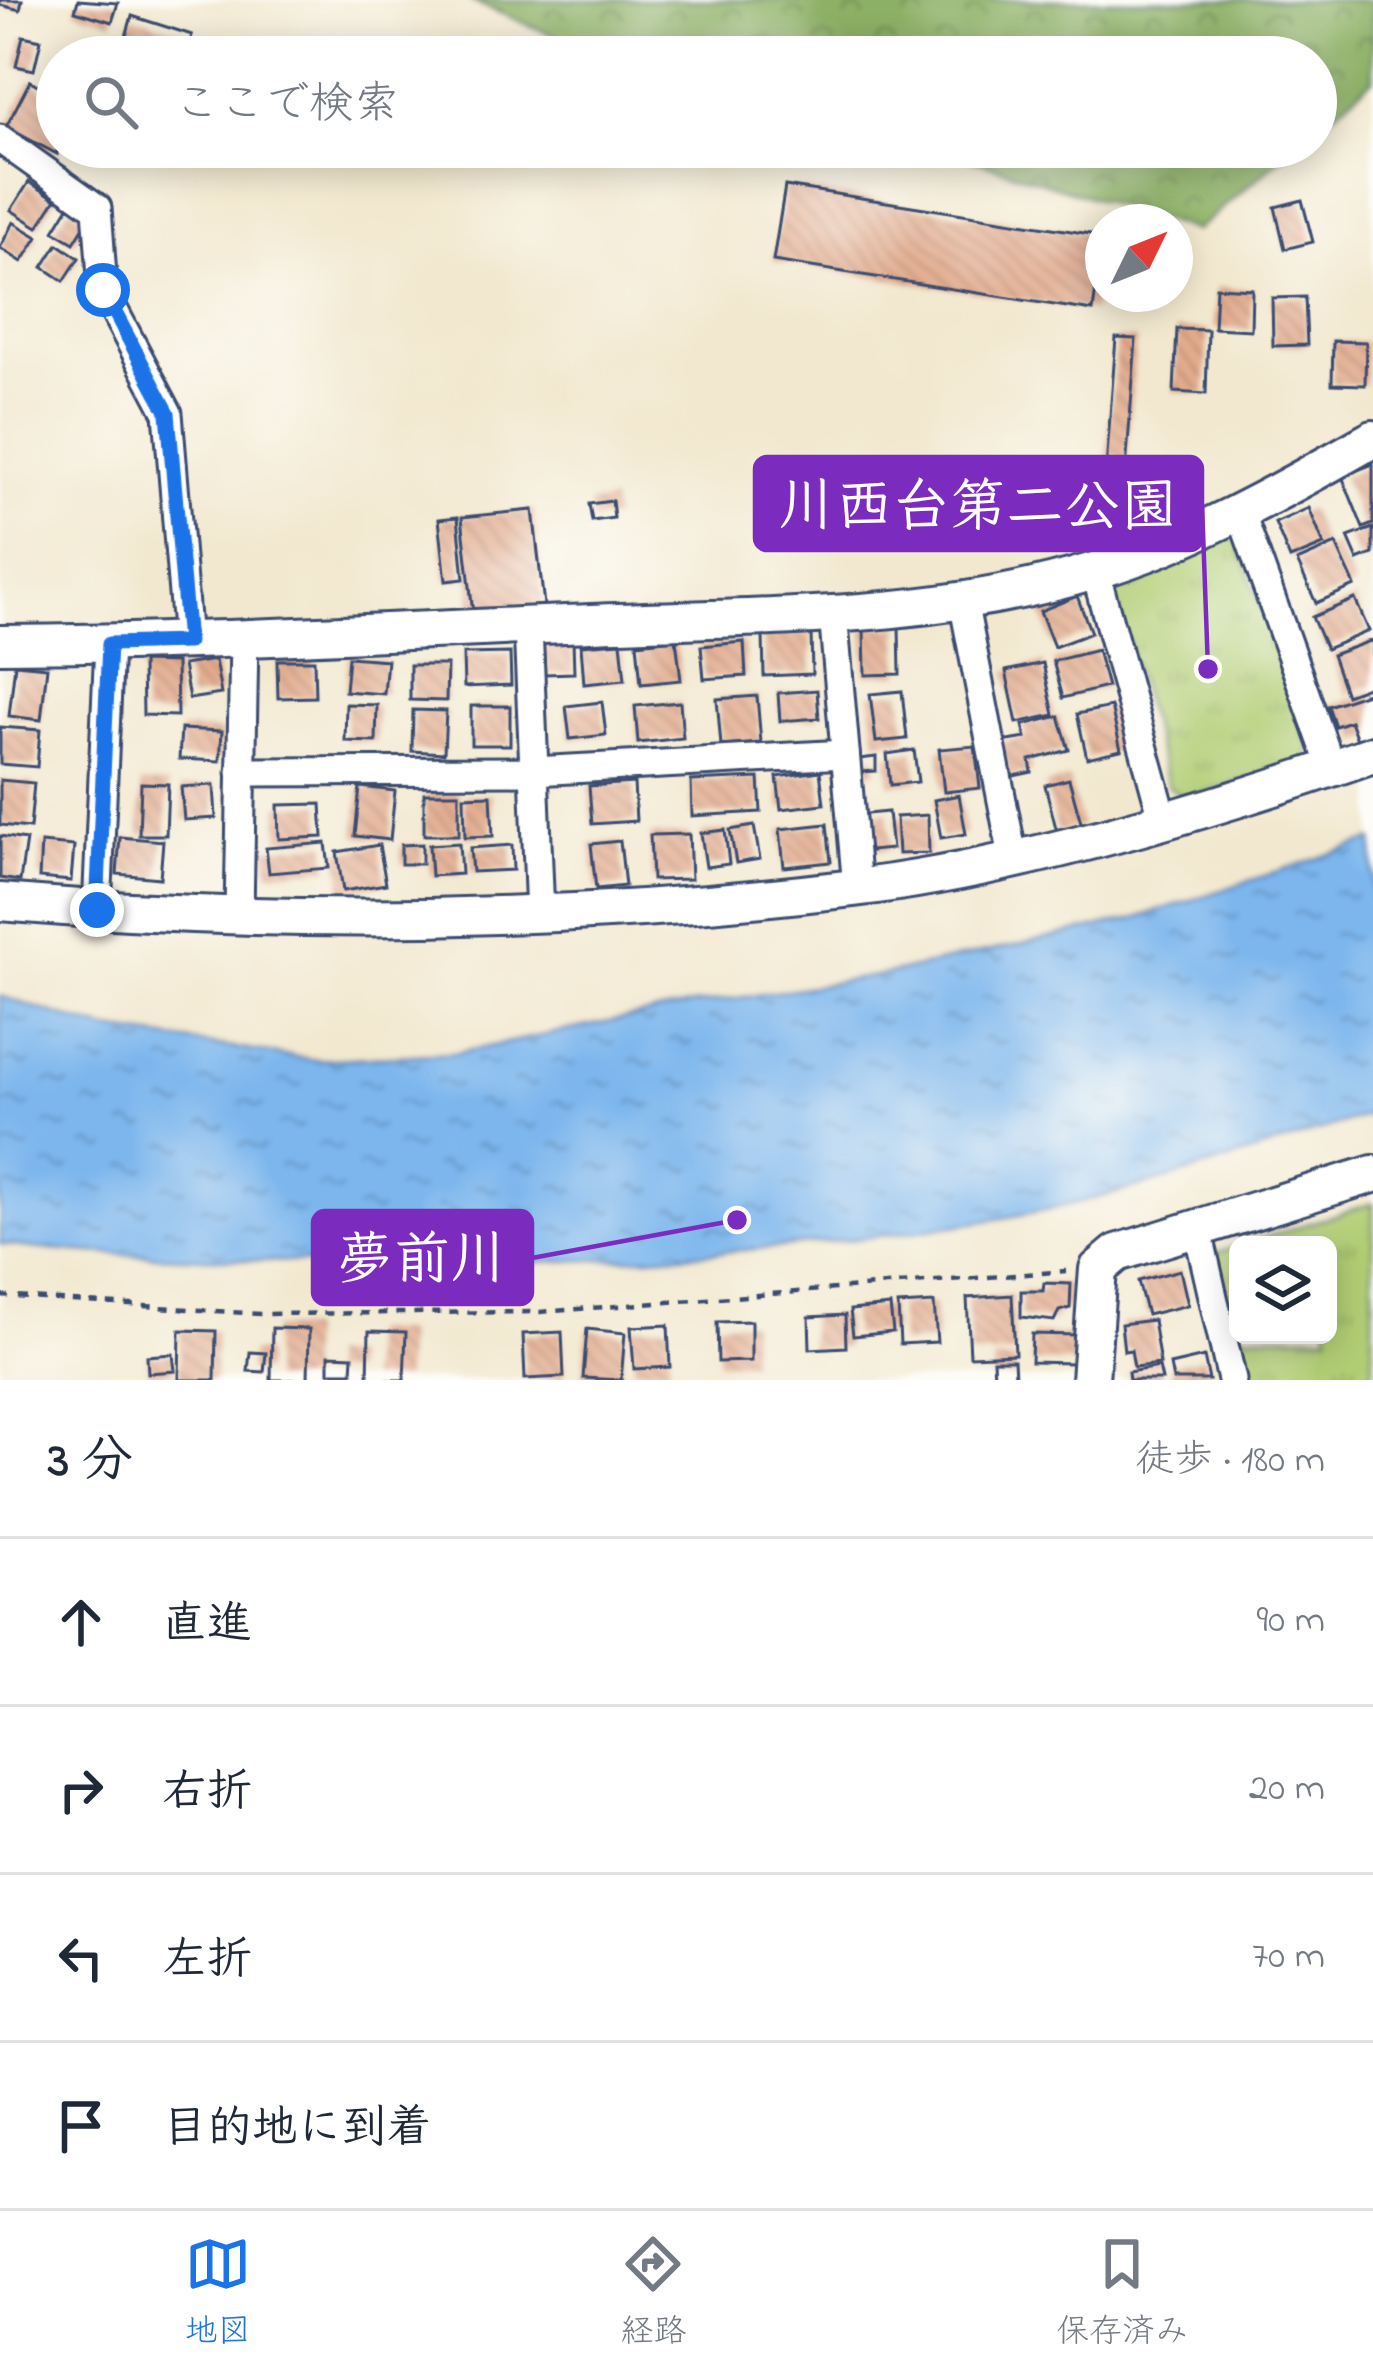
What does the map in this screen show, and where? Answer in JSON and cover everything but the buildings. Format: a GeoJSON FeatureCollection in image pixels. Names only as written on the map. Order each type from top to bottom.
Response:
{"type":"FeatureCollection","features":[{"type":"Feature","properties":{"kind":"street"},"geometry":{"type":"LineString","coordinates":[[0,140],[36,165]]}},
{"type":"Feature","properties":{"kind":"street"},"geometry":{"type":"LineString","coordinates":[[40,168],[97,208],[103,290],[168,413],[188,642]]}},
{"type":"Feature","properties":{"kind":"street"},"geometry":{"type":"LineString","coordinates":[[0,644],[188,642],[832,613],[963,601],[1095,571],[1241,514],[1373,440]]}},
{"type":"Feature","properties":{"kind":"street"},"geometry":{"type":"LineString","coordinates":[[1241,514],[1332,769]]}},
{"type":"Feature","properties":{"kind":"street"},"geometry":{"type":"LineString","coordinates":[[1095,571],[1163,818]]}},
{"type":"Feature","properties":{"kind":"street"},"geometry":{"type":"LineString","coordinates":[[963,601],[1013,857]]}},
{"type":"Feature","properties":{"kind":"street"},"geometry":{"type":"LineString","coordinates":[[832,613],[857,888]]}},
{"type":"Feature","properties":{"kind":"street"},"geometry":{"type":"LineString","coordinates":[[528,626],[540,914]]}},
{"type":"Feature","properties":{"kind":"street"},"geometry":{"type":"LineString","coordinates":[[239,914],[244,639]]}},
{"type":"Feature","properties":{"kind":"street"},"geometry":{"type":"LineString","coordinates":[[97,910],[109,644]]}},
{"type":"Feature","properties":{"kind":"street"},"geometry":{"type":"LineString","coordinates":[[241,772],[534,771],[845,754]]}},
{"type":"Feature","properties":{"kind":"street"},"geometry":{"type":"LineString","coordinates":[[0,902],[239,914],[540,914],[857,888],[1013,857],[1163,818],[1373,754]]}},
{"type":"Feature","properties":{"kind":"street"},"geometry":{"type":"LineString","coordinates":[[1090,1380],[1098,1269],[1118,1253],[1373,1174]]}},
{"type":"Feature","properties":{"kind":"street"},"geometry":{"type":"LineString","coordinates":[[1198,1231],[1232,1380]]}},
{"type":"Feature","properties":{"kind":"path"},"geometry":{"type":"LineString","coordinates":[[0,1296],[260,1314],[540,1312],[1098,1269]]}},
{"type":"Feature","properties":{"kind":"green space"},"geometry":{"type":"Polygon","coordinates":[[[469,0],[1373,0],[1373,79],[1337,110],[1337,36],[555,36],[469,0]]]}},
{"type":"Feature","properties":{"kind":"green space"},"geometry":{"type":"Polygon","coordinates":[[[999,168],[1269,168],[1195,231],[1193,204],[1111,204],[999,168]]]}},
{"type":"Feature","properties":{"kind":"green space"},"geometry":{"type":"Polygon","coordinates":[[[1223,533],[1237,539],[1311,748],[1303,762],[1185,798],[1168,786],[1112,590],[1118,574],[1223,533]]]}},
{"type":"Feature","properties":{"kind":"green space"},"geometry":{"type":"Polygon","coordinates":[[[1373,1203],[1373,1380],[1247,1380],[1238,1344],[1337,1344],[1337,1236],[1269,1236],[1373,1203]]]}},
{"type":"Feature","properties":{"kind":"green space"},"geometry":{"type":"Polygon","coordinates":[[[1229,1249],[1229,1309],[1215,1253],[1229,1249]]]}},
{"type":"Feature","properties":{"kind":"water"},"geometry":{"type":"Polygon","coordinates":[[[1373,840],[1373,1113],[1178,1176],[979,1222],[789,1246],[595,1260],[303,1262],[104,1254],[0,1244],[0,996],[103,1029],[316,1060],[457,1053],[687,1006],[888,974],[1134,919],[1373,840]]]}},
{"type":"Feature","properties":{"kind":"place","name":"川西台第二公園"},"geometry":{"type":"Point","coordinates":[1208,669]}},
{"type":"Feature","properties":{"kind":"place","name":"夢前川"},"geometry":{"type":"Point","coordinates":[737,1220]}},
{"type":"Feature","properties":{"kind":"route"},"geometry":{"type":"LineString","coordinates":[[97,910],[109,644],[188,642],[168,413],[131,351],[103,290]]}}]}
